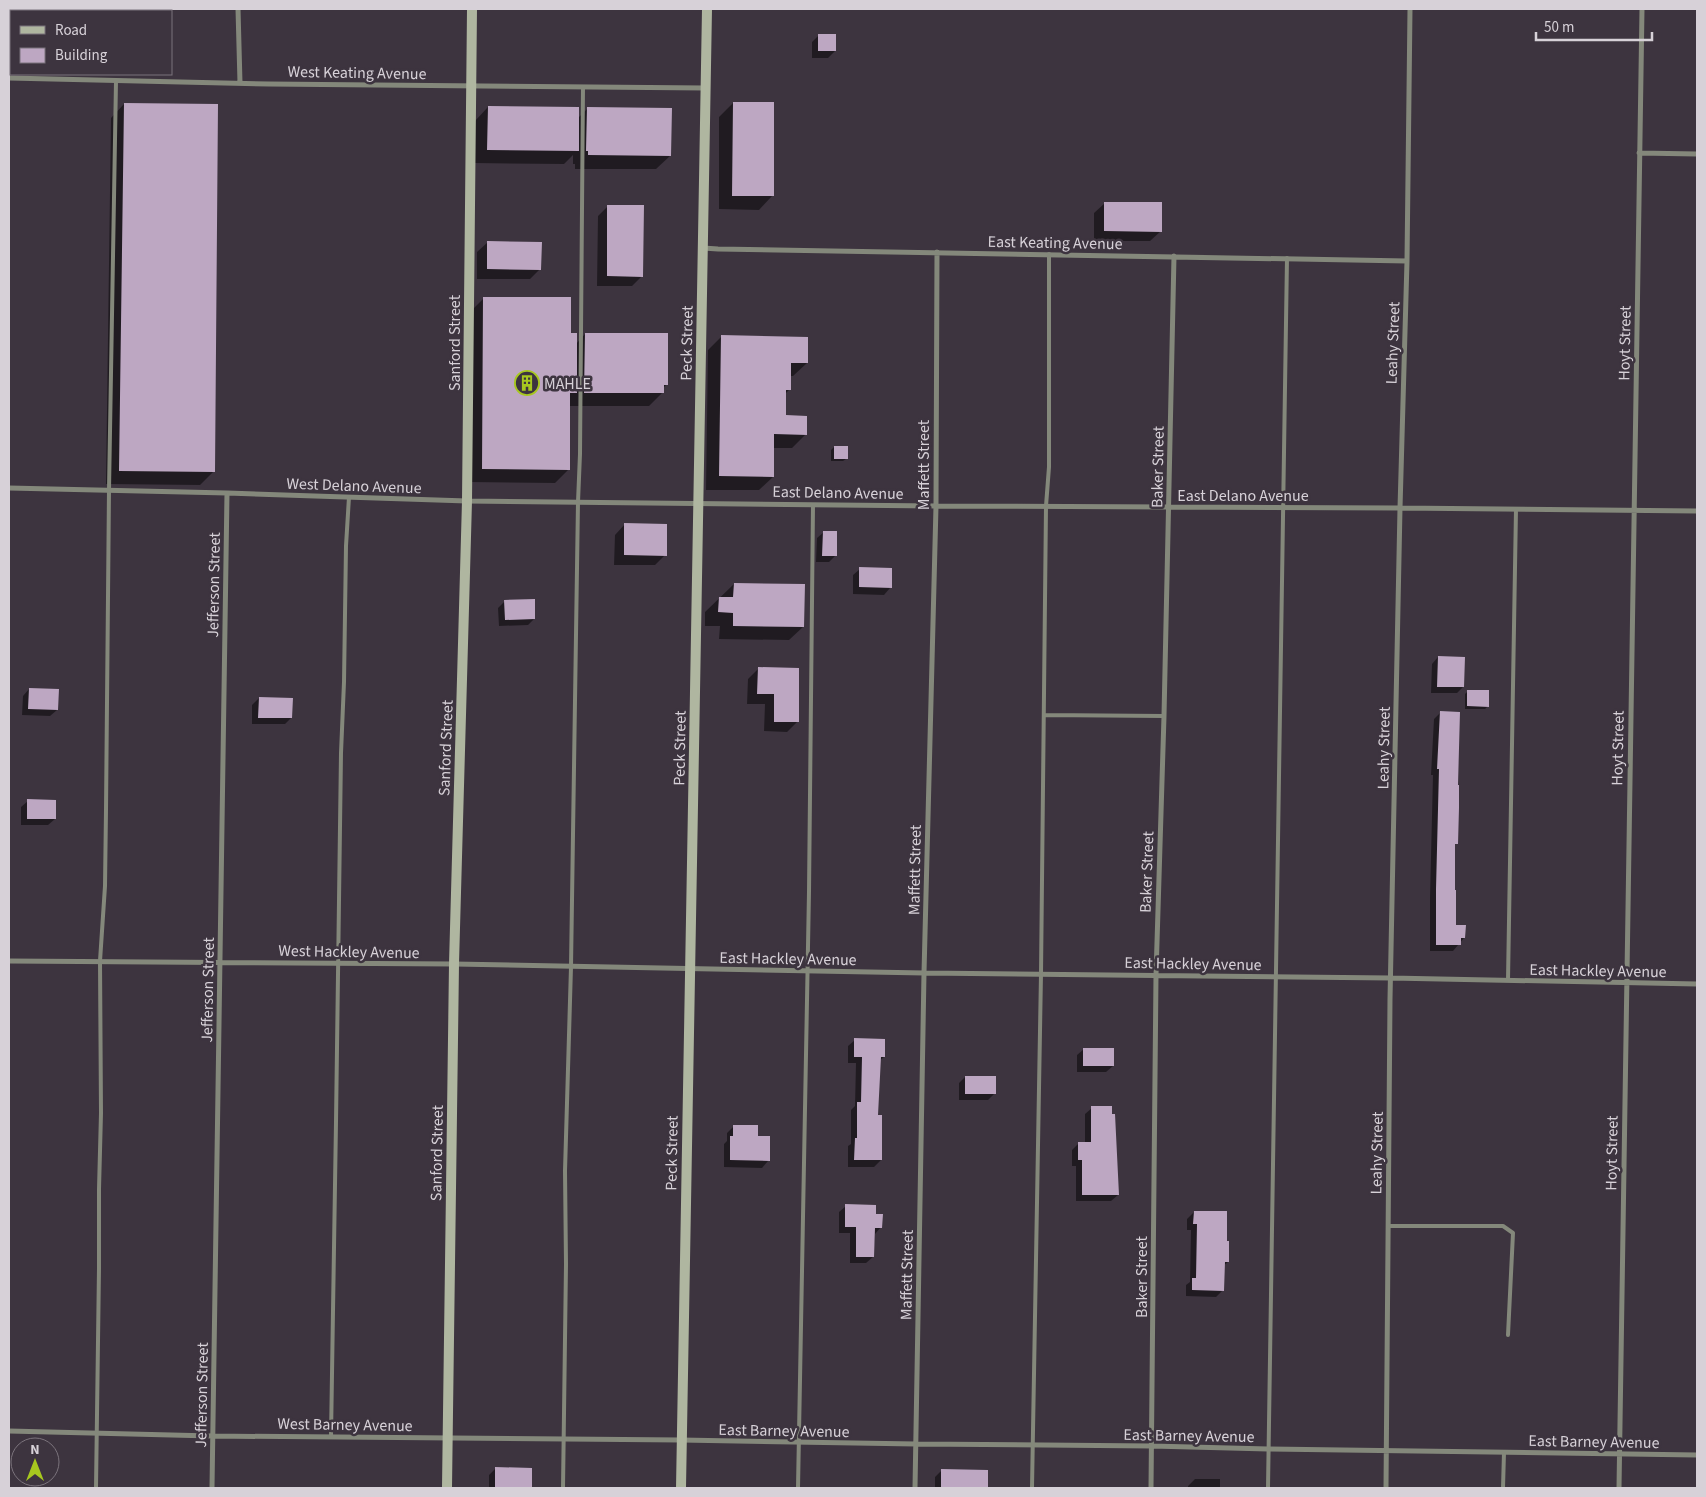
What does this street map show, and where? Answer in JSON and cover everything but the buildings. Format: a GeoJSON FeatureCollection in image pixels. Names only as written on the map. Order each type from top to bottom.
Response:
{"type":"FeatureCollection","features":[{"type":"Feature","properties":{"kind":"street"},"geometry":{"type":"LineString","coordinates":[[238,9],[240,83]]}},
{"type":"Feature","properties":{"kind":"street","name":"Sanford Street"},"geometry":{"type":"LineString","coordinates":[[447,1488],[454,964],[468,501],[472,9]]}},
{"type":"Feature","properties":{"kind":"street","name":"Peck Street"},"geometry":{"type":"LineString","coordinates":[[681,1488],[707,9]]}},
{"type":"Feature","properties":{"kind":"street","name":"Leahy Street"},"geometry":{"type":"LineString","coordinates":[[1386,1488],[1391,978],[1407,261],[1410,9]]}},
{"type":"Feature","properties":{"kind":"street","name":"Hoyt Street"},"geometry":{"type":"LineString","coordinates":[[1619,1488],[1642,9]]}},
{"type":"Feature","properties":{"kind":"street","name":"West Keating Avenue"},"geometry":{"type":"LineString","coordinates":[[9,78],[240,83],[706,88]]}},
{"type":"Feature","properties":{"kind":"street"},"geometry":{"type":"LineString","coordinates":[[1639,153],[1697,154]]}},
{"type":"Feature","properties":{"kind":"street","name":"East Keating Avenue"},"geometry":{"type":"LineString","coordinates":[[702,248],[1407,261]]}},
{"type":"Feature","properties":{"kind":"street","name":"Maffett Street"},"geometry":{"type":"LineString","coordinates":[[915,1488],[924,973],[936,506],[937,252]]}},
{"type":"Feature","properties":{"kind":"street","name":"Baker Street"},"geometry":{"type":"LineString","coordinates":[[1151,1488],[1156,975],[1164,716],[1174,256]]}},
{"type":"Feature","properties":{"kind":"street","name":"West Delano Avenue"},"geometry":{"type":"LineString","coordinates":[[9,488],[468,501],[699,503]]}},
{"type":"Feature","properties":{"kind":"street","name":"Jefferson Street"},"geometry":{"type":"LineString","coordinates":[[212,1488],[227,493]]}},
{"type":"Feature","properties":{"kind":"street","name":"East Delano Avenue"},"geometry":{"type":"LineString","coordinates":[[699,503],[1697,511]]}},
{"type":"Feature","properties":{"kind":"street","name":"West Hackley Avenue"},"geometry":{"type":"LineString","coordinates":[[9,961],[454,964],[689,969]]}},
{"type":"Feature","properties":{"kind":"street","name":"East Hackley Avenue"},"geometry":{"type":"LineString","coordinates":[[689,969],[1697,984]]}},
{"type":"Feature","properties":{"kind":"street","name":"West Barney Avenue"},"geometry":{"type":"LineString","coordinates":[[9,1431],[212,1436],[681,1440]]}},
{"type":"Feature","properties":{"kind":"street","name":"East Barney Avenue"},"geometry":{"type":"LineString","coordinates":[[681,1440],[1697,1455]]}},
{"type":"Feature","properties":{"kind":"lane"},"geometry":{"type":"LineString","coordinates":[[96,1488],[99,1268],[98,1189],[101,1113],[100,961],[105,886],[116,80]]}},
{"type":"Feature","properties":{"kind":"lane"},"geometry":{"type":"LineString","coordinates":[[562,1488],[566,1348],[566,1171],[580,435],[583,87]]}},
{"type":"Feature","properties":{"kind":"lane"},"geometry":{"type":"LineString","coordinates":[[1032,1488],[1046,506],[1049,467],[1049,254]]}},
{"type":"Feature","properties":{"kind":"lane"},"geometry":{"type":"LineString","coordinates":[[1268,1488],[1288,258]]}},
{"type":"Feature","properties":{"kind":"lane"},"geometry":{"type":"LineString","coordinates":[[331,1437],[341,753],[349,497]]}},
{"type":"Feature","properties":{"kind":"lane"},"geometry":{"type":"LineString","coordinates":[[798,1488],[808,971],[813,505]]}},
{"type":"Feature","properties":{"kind":"lane"},"geometry":{"type":"LineString","coordinates":[[1508,980],[1516,509]]}},
{"type":"Feature","properties":{"kind":"lane"},"geometry":{"type":"LineString","coordinates":[[1044,715],[1164,716]]}},
{"type":"Feature","properties":{"kind":"lane"},"geometry":{"type":"LineString","coordinates":[[1388,1226],[1503,1226],[1514,1233],[1508,1336]]}},
{"type":"Feature","properties":{"kind":"lane"},"geometry":{"type":"LineString","coordinates":[[1503,1488],[1504,1452]]}},
{"type":"Feature","properties":{"kind":"place","name":"MAHLE"},"geometry":{"type":"Point","coordinates":[527,383]}}]}
